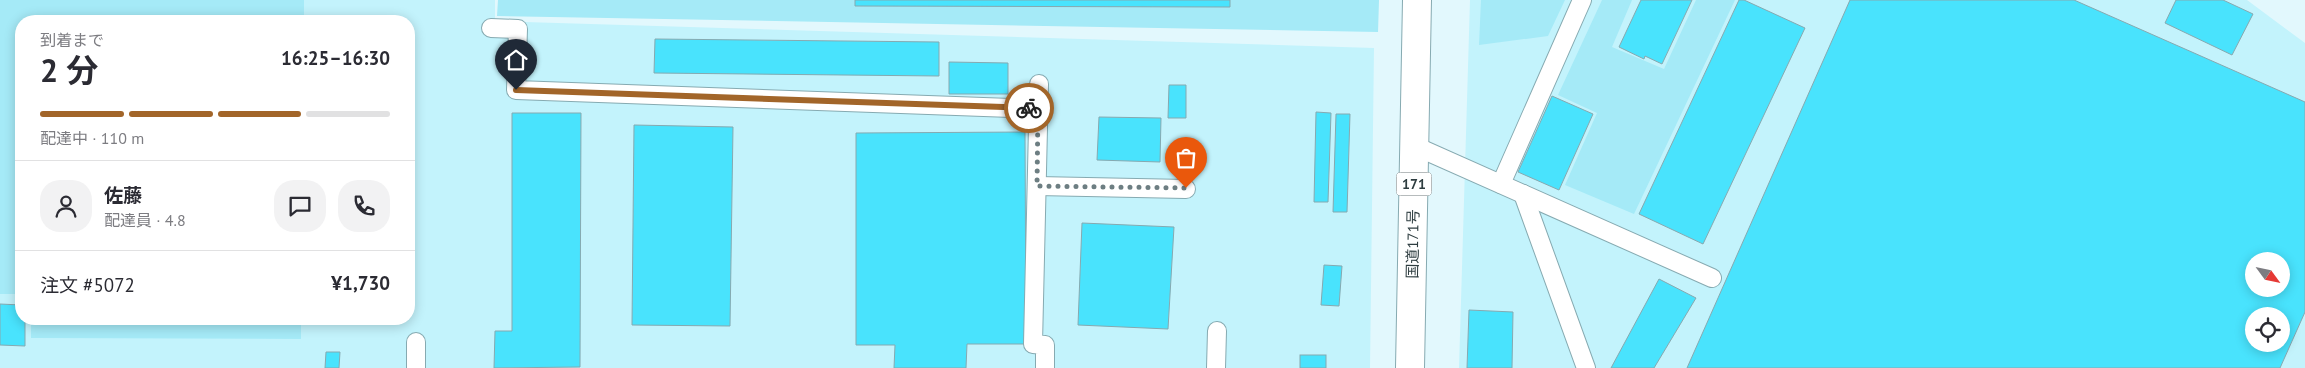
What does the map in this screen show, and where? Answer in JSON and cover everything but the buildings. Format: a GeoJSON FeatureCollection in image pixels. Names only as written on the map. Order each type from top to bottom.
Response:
{"type":"FeatureCollection","features":[{"type":"Feature","properties":{"kind":"highway","name":"国道171号"},"geometry":{"type":"LineString","coordinates":[[1410,368],[1417,0]]}},
{"type":"Feature","properties":{"kind":"lane"},"geometry":{"type":"LineString","coordinates":[[1501,184],[1582,0]]}},
{"type":"Feature","properties":{"kind":"lane"},"geometry":{"type":"LineString","coordinates":[[491,28],[518,29],[516,90],[1038,108]]}},
{"type":"Feature","properties":{"kind":"lane"},"geometry":{"type":"LineString","coordinates":[[1040,84],[1033,344],[1045,345],[1045,368]]}},
{"type":"Feature","properties":{"kind":"lane"},"geometry":{"type":"LineString","coordinates":[[1415,146],[1712,278]]}},
{"type":"Feature","properties":{"kind":"lane"},"geometry":{"type":"LineString","coordinates":[[1037,186],[1186,188]]}},
{"type":"Feature","properties":{"kind":"lane"},"geometry":{"type":"LineString","coordinates":[[1523,194],[1586,368]]}},
{"type":"Feature","properties":{"kind":"lane"},"geometry":{"type":"LineString","coordinates":[[1216,368],[1218,331]]}},
{"type":"Feature","properties":{"kind":"lane"},"geometry":{"type":"LineString","coordinates":[[416,342],[416,368]]}},
{"type":"Feature","properties":{"kind":"shaded area"},"geometry":{"type":"Polygon","coordinates":[[[0,0],[495,0],[495,21],[1374,48],[1370,368],[0,368],[0,0]]]}},
{"type":"Feature","properties":{"kind":"shaded area"},"geometry":{"type":"Polygon","coordinates":[[[0,0],[304,0],[304,15],[15,15],[15,294],[0,294],[0,0]]]}},
{"type":"Feature","properties":{"kind":"shaded area"},"geometry":{"type":"Polygon","coordinates":[[[498,0],[1379,0],[1378,32],[497,16],[498,0]]]}},
{"type":"Feature","properties":{"kind":"shaded area"},"geometry":{"type":"Polygon","coordinates":[[[1470,0],[2247,0],[2305,43],[2305,368],[1459,368],[1470,0]]]}},
{"type":"Feature","properties":{"kind":"shaded area"},"geometry":{"type":"Polygon","coordinates":[[[1481,0],[1565,0],[1548,36],[1479,45],[1481,0]]]}},
{"type":"Feature","properties":{"kind":"shaded area"},"geometry":{"type":"Polygon","coordinates":[[[1602,0],[1632,0],[1612,47],[1664,69],[1696,0],[1735,0],[1634,214],[1565,185],[1597,113],[1558,95],[1602,0]]]}},
{"type":"Feature","properties":{"kind":"shaded area"},"geometry":{"type":"Polygon","coordinates":[[[31,325],[301,325],[301,339],[31,338],[31,325]]]}},
{"type":"Feature","properties":{"kind":"way so far"},"geometry":{"type":"LineString","coordinates":[[1029,108],[1038,108],[1037,186],[1186,188]]}},
{"type":"Feature","properties":{"kind":"route"},"geometry":{"type":"LineString","coordinates":[[516,90],[1029,108]]}}]}
